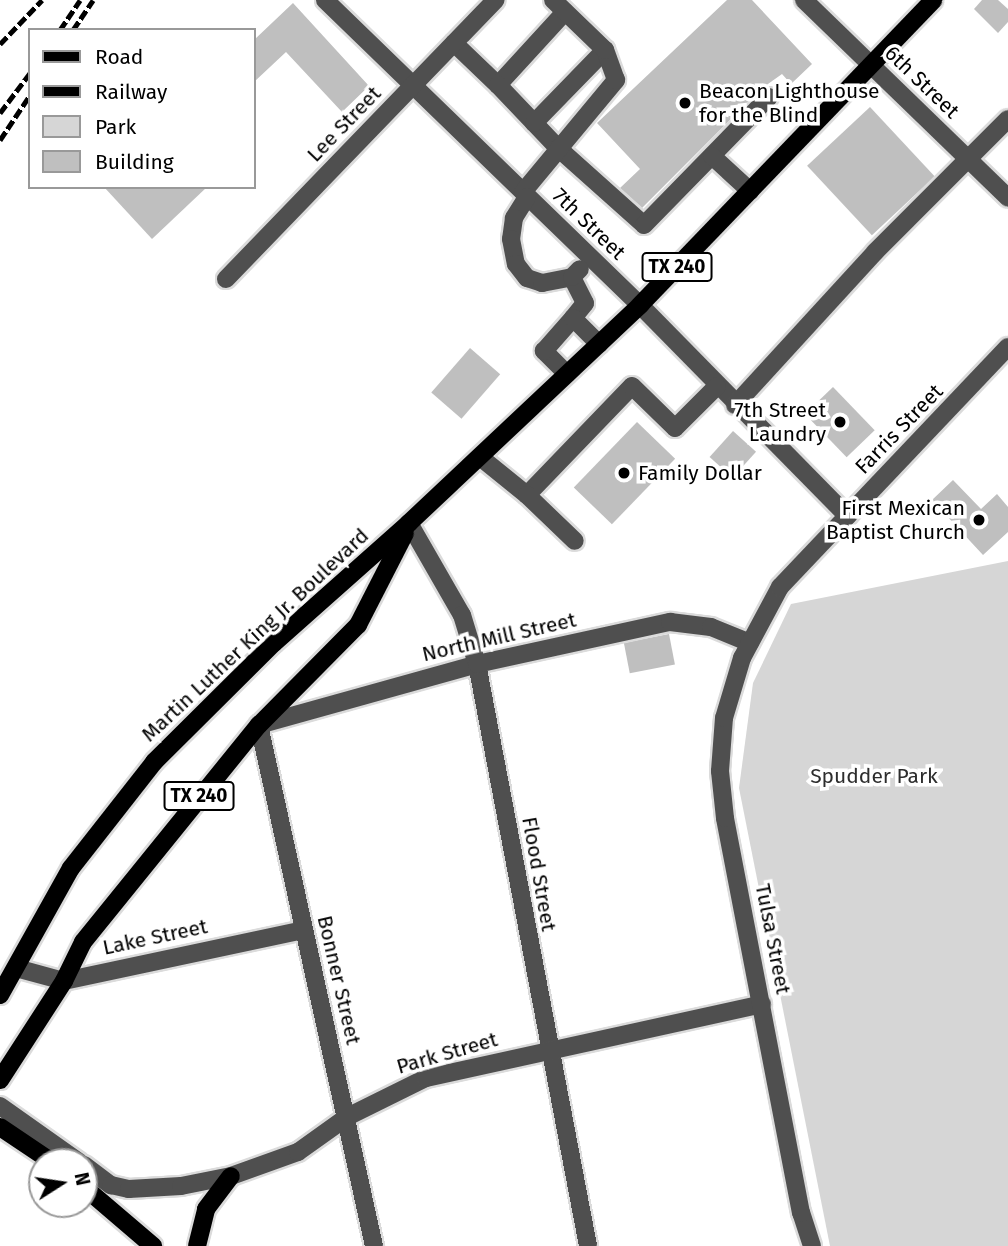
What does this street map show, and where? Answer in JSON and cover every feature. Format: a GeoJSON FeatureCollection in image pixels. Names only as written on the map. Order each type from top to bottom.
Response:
{"type":"FeatureCollection","features":[{"type":"Feature","properties":{"kind":"main road","name":"Martin Luther King Jr. Boulevard"},"geometry":{"type":"LineString","coordinates":[[6,982],[71,868],[154,762],[274,643],[409,523],[640,305],[933,0]]}},
{"type":"Feature","properties":{"kind":"main road","name":"Martin Luther King Jr. Boulevard"},"geometry":{"type":"LineString","coordinates":[[0,1080],[64,981],[83,942],[259,725],[358,625],[409,523]]}},
{"type":"Feature","properties":{"kind":"main road"},"geometry":{"type":"LineString","coordinates":[[0,1128],[31,1148]]}},
{"type":"Feature","properties":{"kind":"main road"},"geometry":{"type":"LineString","coordinates":[[197,1246],[206,1209],[231,1176]]}},
{"type":"Feature","properties":{"kind":"main road"},"geometry":{"type":"LineString","coordinates":[[98,1199],[153,1246]]}},
{"type":"Feature","properties":{"kind":"street","name":"7th Street"},"geometry":{"type":"LineString","coordinates":[[325,0],[640,305],[735,405],[847,516]]}},
{"type":"Feature","properties":{"kind":"street","name":"Lee Street"},"geometry":{"type":"LineString","coordinates":[[226,279],[495,0]]}},
{"type":"Feature","properties":{"kind":"street","name":"6th Street"},"geometry":{"type":"LineString","coordinates":[[804,0],[1008,198]]}},
{"type":"Feature","properties":{"kind":"street"},"geometry":{"type":"LineString","coordinates":[[498,85],[559,6],[605,50],[616,80],[558,148],[525,194],[514,218],[511,239],[516,264],[527,278],[542,283],[572,277],[591,259]]}},
{"type":"Feature","properties":{"kind":"street"},"geometry":{"type":"LineString","coordinates":[[454,43],[558,148],[645,225],[769,97]]}},
{"type":"Feature","properties":{"kind":"street"},"geometry":{"type":"LineString","coordinates":[[534,123],[605,50]]}},
{"type":"Feature","properties":{"kind":"street"},"geometry":{"type":"LineString","coordinates":[[735,405],[875,252],[1008,119]]}},
{"type":"Feature","properties":{"kind":"street"},"geometry":{"type":"LineString","coordinates":[[712,156],[750,191]]}},
{"type":"Feature","properties":{"kind":"street"},"geometry":{"type":"LineString","coordinates":[[567,374],[544,351],[585,303],[572,277]]}},
{"type":"Feature","properties":{"kind":"street"},"geometry":{"type":"LineString","coordinates":[[573,318],[599,344]]}},
{"type":"Feature","properties":{"kind":"street","name":"Farris Street"},"geometry":{"type":"LineString","coordinates":[[750,643],[780,587],[1008,347]]}},
{"type":"Feature","properties":{"kind":"street"},"geometry":{"type":"LineString","coordinates":[[527,495],[632,386],[675,429],[717,386]]}},
{"type":"Feature","properties":{"kind":"street"},"geometry":{"type":"LineString","coordinates":[[480,457],[527,495],[575,541]]}},
{"type":"Feature","properties":{"kind":"street","name":"Flood Street"},"geometry":{"type":"LineString","coordinates":[[409,523],[462,615],[477,664],[548,1051],[588,1246]]}},
{"type":"Feature","properties":{"kind":"street","name":"North Mill Street"},"geometry":{"type":"LineString","coordinates":[[259,725],[477,664],[670,622],[711,627],[750,643]]}},
{"type":"Feature","properties":{"kind":"street","name":"Tulsa Street"},"geometry":{"type":"LineString","coordinates":[[750,643],[724,718],[720,786],[801,1213],[812,1246]]}},
{"type":"Feature","properties":{"kind":"street","name":"Bonner Street"},"geometry":{"type":"LineString","coordinates":[[259,725],[374,1246]]}},
{"type":"Feature","properties":{"kind":"street","name":"Lake Street"},"geometry":{"type":"LineString","coordinates":[[6,982],[64,981],[304,930]]}},
{"type":"Feature","properties":{"kind":"street","name":"Park Street"},"geometry":{"type":"LineString","coordinates":[[98,1175],[111,1185],[129,1189],[181,1186],[231,1176],[298,1152],[346,1118],[426,1078],[762,1004]]}},
{"type":"Feature","properties":{"kind":"street"},"geometry":{"type":"LineString","coordinates":[[0,1106],[59,1148]]}},
{"type":"Feature","properties":{"kind":"green space","name":"Spudder Park"},"geometry":{"type":"Polygon","coordinates":[[[1008,561],[1008,1246],[830,1246],[739,788],[753,683],[791,604],[1008,561]]]}},
{"type":"Feature","properties":{"kind":"building","name":"Beacon Lighthouse for the Blind"},"geometry":{"type":"Polygon","coordinates":[[[727,0],[752,0],[812,64],[791,84],[782,74],[761,89],[642,208],[620,188],[640,169],[597,123],[727,0]]]}},
{"type":"Feature","properties":{"kind":"building"},"geometry":{"type":"Polygon","coordinates":[[[982,0],[998,0],[1008,9],[1008,22],[998,33],[974,9],[982,0]]]}},
{"type":"Feature","properties":{"kind":"building"},"geometry":{"type":"Polygon","coordinates":[[[293,3],[369,86],[342,112],[286,52],[256,80],[256,38],[293,3]]]}},
{"type":"Feature","properties":{"kind":"building"},"geometry":{"type":"Polygon","coordinates":[[[870,107],[935,176],[872,235],[807,166],[870,107]]]}},
{"type":"Feature","properties":{"kind":"building"},"geometry":{"type":"Polygon","coordinates":[[[106,189],[205,189],[152,239],[106,189]]]}},
{"type":"Feature","properties":{"kind":"building"},"geometry":{"type":"Polygon","coordinates":[[[470,348],[500,374],[461,419],[431,393],[470,348]]]}},
{"type":"Feature","properties":{"kind":"building","name":"7th Street Laundry"},"geometry":{"type":"Polygon","coordinates":[[[833,387],[875,430],[847,457],[805,414],[833,387]]]}},
{"type":"Feature","properties":{"kind":"building","name":"Family Dollar"},"geometry":{"type":"Polygon","coordinates":[[[637,422],[675,459],[612,524],[574,487],[637,422]]]}},
{"type":"Feature","properties":{"kind":"building"},"geometry":{"type":"Polygon","coordinates":[[[733,431],[756,452],[733,478],[710,457],[733,431]]]}},
{"type":"Feature","properties":{"kind":"building","name":"First Mexican Baptist Church"},"geometry":{"type":"Polygon","coordinates":[[[953,480],[981,509],[997,494],[1008,507],[1008,532],[983,555],[932,500],[953,480]]]}},
{"type":"Feature","properties":{"kind":"building"},"geometry":{"type":"Polygon","coordinates":[[[669,634],[675,664],[630,673],[624,643],[669,634]]]}},
{"type":"Feature","properties":{"kind":"railway"},"geometry":{"type":"LineString","coordinates":[[0,44],[42,0]]}},
{"type":"Feature","properties":{"kind":"railway"},"geometry":{"type":"LineString","coordinates":[[61,28],[80,0]]}},
{"type":"Feature","properties":{"kind":"railway"},"geometry":{"type":"LineString","coordinates":[[74,28],[93,0]]}},
{"type":"Feature","properties":{"kind":"railway"},"geometry":{"type":"LineString","coordinates":[[0,113],[28,76]]}},
{"type":"Feature","properties":{"kind":"railway"},"geometry":{"type":"LineString","coordinates":[[0,140],[28,98]]}},
{"type":"Feature","properties":{"kind":"place","name":"Beacon Lighthouse for the Blind"},"geometry":{"type":"Point","coordinates":[685,103]}},
{"type":"Feature","properties":{"kind":"place","name":"7th Street Laundry"},"geometry":{"type":"Point","coordinates":[840,422]}},
{"type":"Feature","properties":{"kind":"place","name":"Family Dollar"},"geometry":{"type":"Point","coordinates":[624,473]}},
{"type":"Feature","properties":{"kind":"place","name":"First Mexican Baptist Church"},"geometry":{"type":"Point","coordinates":[979,520]}}]}
